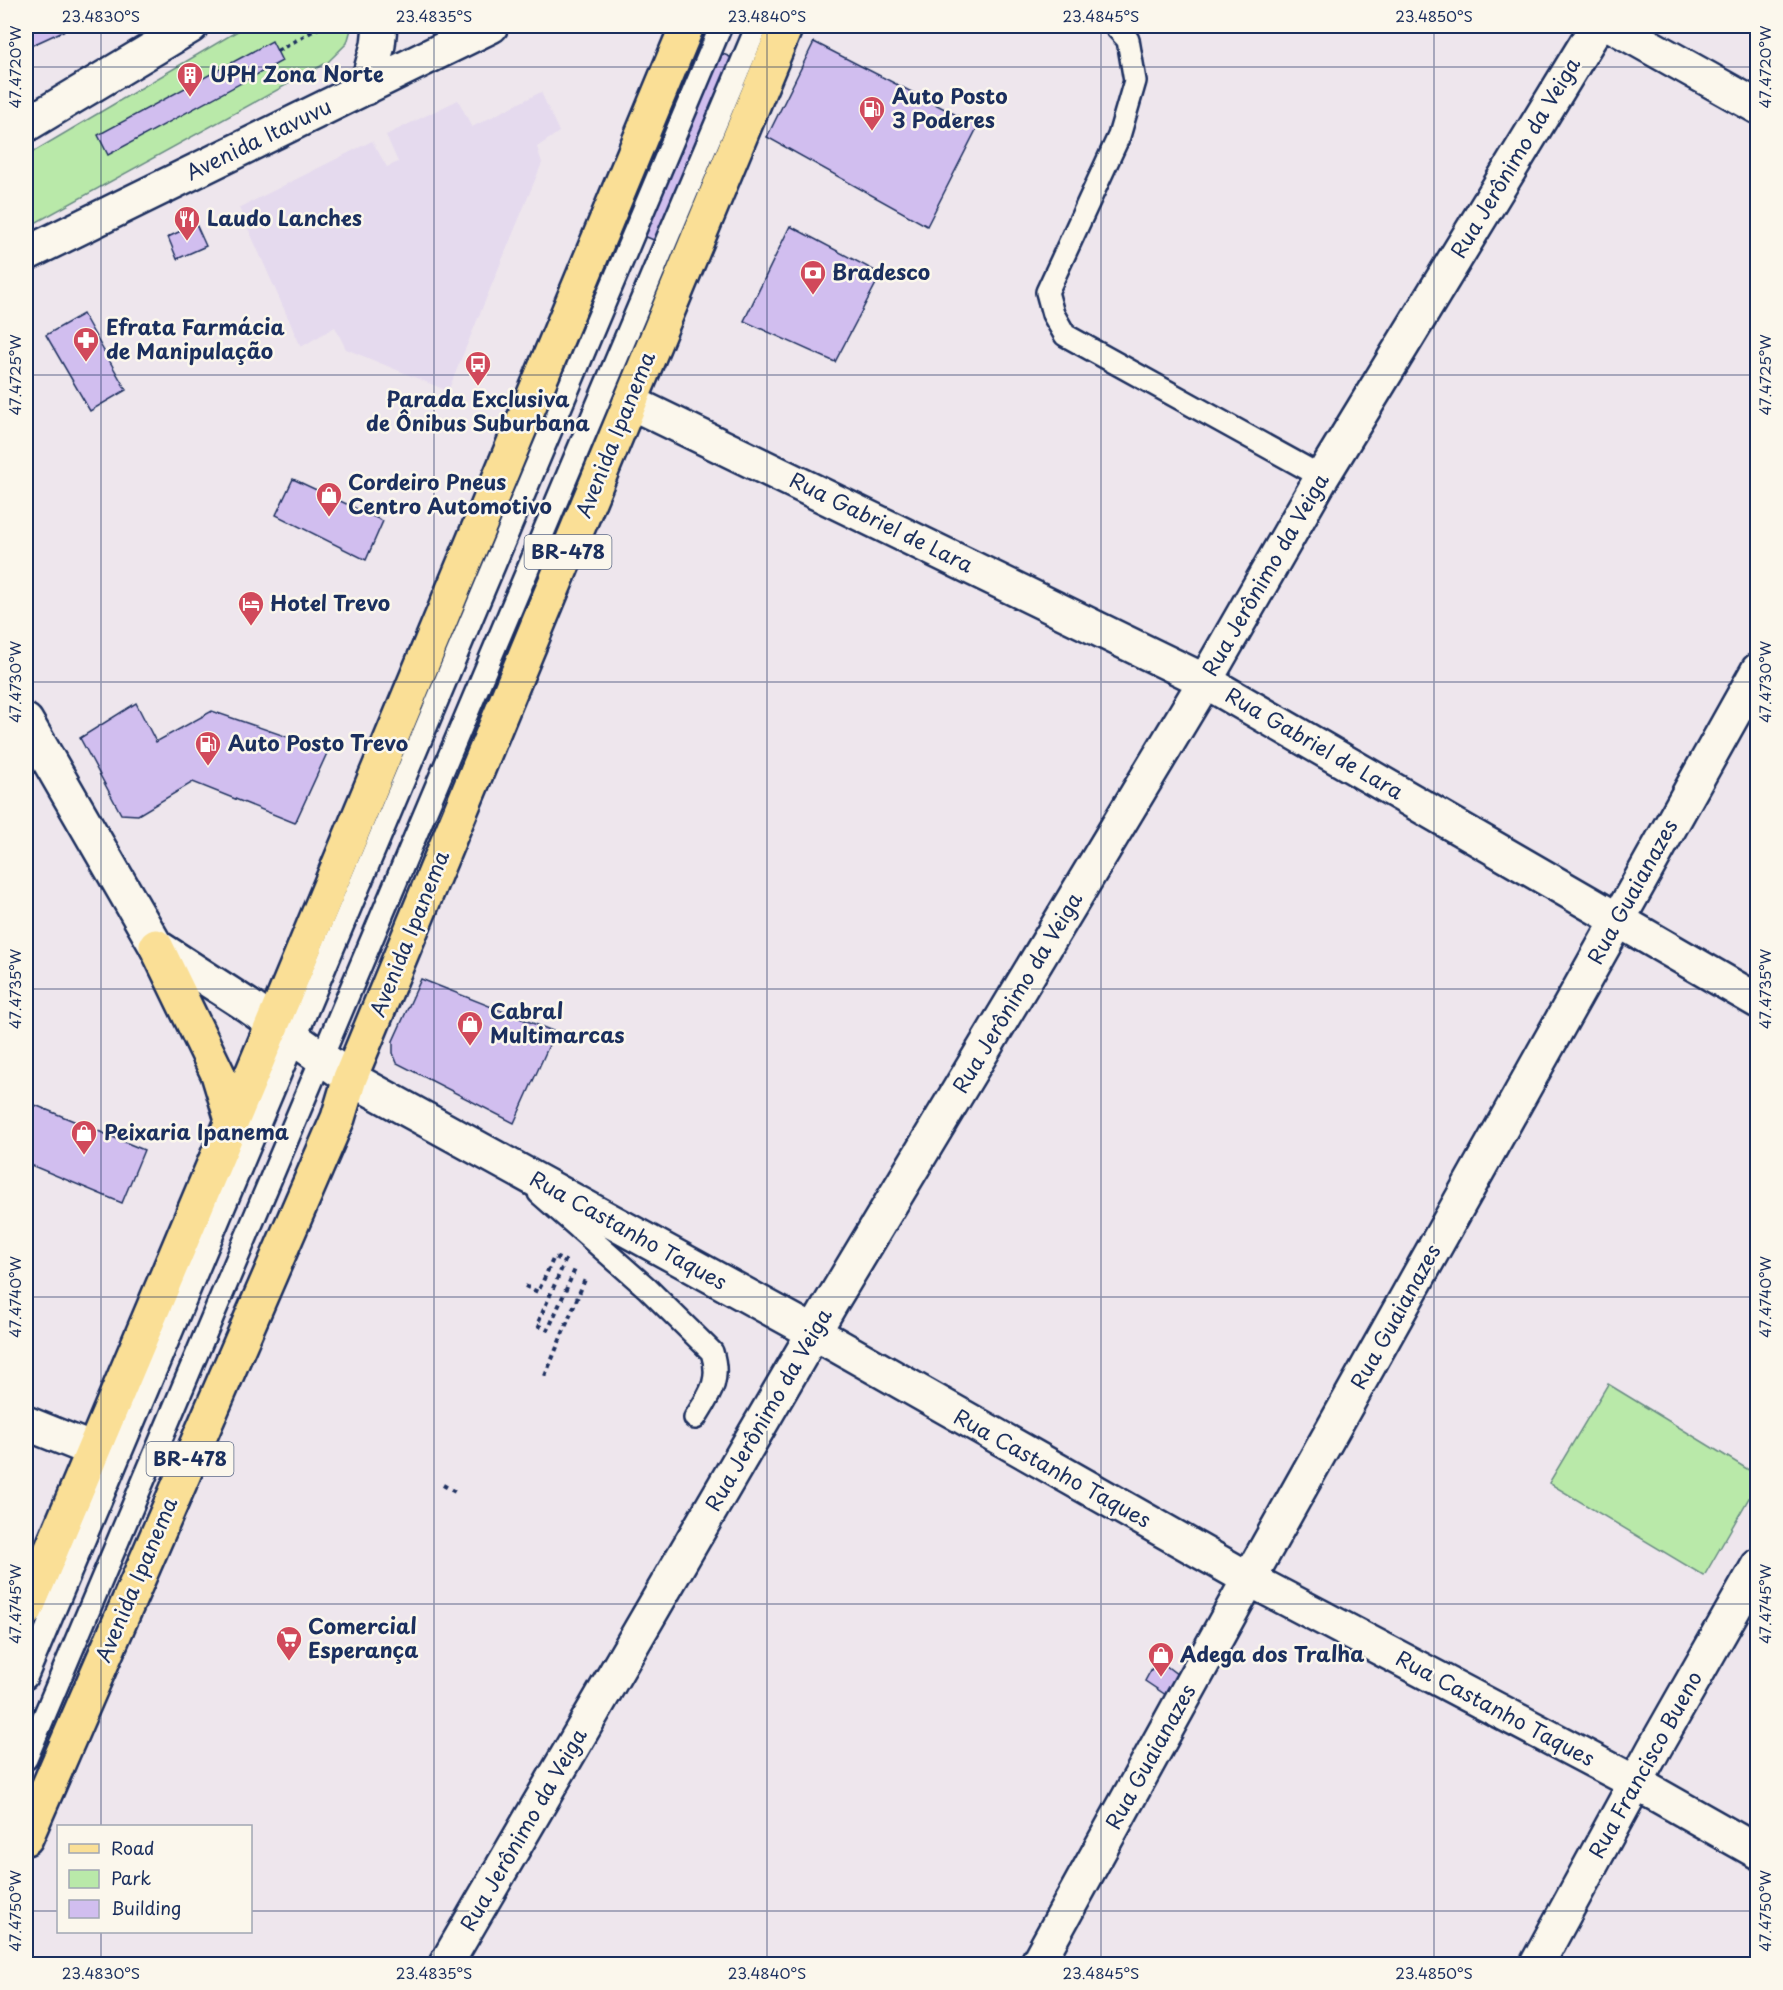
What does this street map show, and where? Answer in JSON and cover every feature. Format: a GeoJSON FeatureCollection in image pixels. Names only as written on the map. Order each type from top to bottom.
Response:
{"type":"FeatureCollection","features":[{"type":"Feature","properties":{"kind":"main road","name":"Avenida Ipanema"},"geometry":{"type":"LineString","coordinates":[[26,1838],[338,1118],[350,1078],[786,26]]}},
{"type":"Feature","properties":{"kind":"main road"},"geometry":{"type":"LineString","coordinates":[[26,1610],[232,1120],[296,1040],[679,32]]}},
{"type":"Feature","properties":{"kind":"main road"},"geometry":{"type":"LineString","coordinates":[[156,946],[218,1074],[232,1120]]}},
{"type":"Feature","properties":{"kind":"street"},"geometry":{"type":"LineString","coordinates":[[26,125],[192,26]]}},
{"type":"Feature","properties":{"kind":"street"},"geometry":{"type":"LineString","coordinates":[[366,88],[378,45],[380,26]]}},
{"type":"Feature","properties":{"kind":"street","name":"Avenida Itavuvu"},"geometry":{"type":"LineString","coordinates":[[26,254],[366,88],[451,33],[491,26]]}},
{"type":"Feature","properties":{"kind":"street","name":"Rua Jerônimo da Veiga"},"geometry":{"type":"LineString","coordinates":[[446,1965],[815,1333],[1205,681],[1322,477],[1597,26]]}},
{"type":"Feature","properties":{"kind":"street"},"geometry":{"type":"LineString","coordinates":[[1613,26],[1758,107]]}},
{"type":"Feature","properties":{"kind":"street","name":"Rua Gabriel de Lara"},"geometry":{"type":"LineString","coordinates":[[630,402],[1205,681],[1758,1001]]}},
{"type":"Feature","properties":{"kind":"street","name":"Rua Guaianazes"},"geometry":{"type":"LineString","coordinates":[[1042,1962],[1249,1579],[1758,670]]}},
{"type":"Feature","properties":{"kind":"street"},"geometry":{"type":"LineString","coordinates":[[26,721],[156,946]]}},
{"type":"Feature","properties":{"kind":"street","name":"Rua Castanho Taques"},"geometry":{"type":"LineString","coordinates":[[156,946],[350,1078],[815,1333],[1249,1579],[1636,1783],[1758,1852]]}},
{"type":"Feature","properties":{"kind":"street"},"geometry":{"type":"LineString","coordinates":[[26,1423],[93,1450]]}},
{"type":"Feature","properties":{"kind":"street","name":"Rua Francisco Bueno"},"geometry":{"type":"LineString","coordinates":[[1537,1965],[1654,1749],[1758,1566]]}},
{"type":"Feature","properties":{"kind":"lane"},"geometry":{"type":"LineString","coordinates":[[26,1678],[721,26]]}},
{"type":"Feature","properties":{"kind":"lane"},"geometry":{"type":"LineString","coordinates":[[26,1759],[296,1040],[757,26]]}},
{"type":"Feature","properties":{"kind":"lane"},"geometry":{"type":"LineString","coordinates":[[1114,26],[1128,40],[1135,81],[1119,136],[1047,292],[1053,314],[1065,335],[1322,477]]}},
{"type":"Feature","properties":{"kind":"lane"},"geometry":{"type":"LineString","coordinates":[[505,1163],[647,1288],[712,1352],[716,1376],[713,1388],[695,1418]]}},
{"type":"Feature","properties":{"kind":"path"},"geometry":{"type":"LineString","coordinates":[[277,51],[322,26]]}},
{"type":"Feature","properties":{"kind":"path"},"geometry":{"type":"LineString","coordinates":[[525,1286],[538,1292],[554,1257],[565,1262],[537,1325],[548,1330],[577,1266]]}},
{"type":"Feature","properties":{"kind":"path"},"geometry":{"type":"LineString","coordinates":[[545,1376],[588,1271]]}},
{"type":"Feature","properties":{"kind":"path"},"geometry":{"type":"LineString","coordinates":[[443,1485],[457,1493]]}},
{"type":"Feature","properties":{"kind":"shaded area"},"geometry":{"type":"Polygon","coordinates":[[[541,92],[559,132],[537,147],[542,163],[448,391],[346,349],[335,327],[301,347],[239,208],[372,141],[387,167],[398,162],[386,135],[458,100],[472,127],[541,92]]]}},
{"type":"Feature","properties":{"kind":"green space"},"geometry":{"type":"Polygon","coordinates":[[[246,26],[352,26],[347,43],[328,62],[26,228],[26,156],[246,26]]]}},
{"type":"Feature","properties":{"kind":"green space"},"geometry":{"type":"Polygon","coordinates":[[[1608,1384],[1757,1475],[1757,1484],[1704,1576],[1549,1483],[1608,1384]]]}},
{"type":"Feature","properties":{"kind":"building"},"geometry":{"type":"Polygon","coordinates":[[[26,26],[74,26],[26,48],[26,26]]]}},
{"type":"Feature","properties":{"kind":"building","name":"UPH Zona Norte"},"geometry":{"type":"Polygon","coordinates":[[[272,41],[282,61],[108,155],[98,135],[272,41]]]}},
{"type":"Feature","properties":{"kind":"building","name":"Auto Posto 3 Poderes"},"geometry":{"type":"Polygon","coordinates":[[[814,42],[978,126],[927,226],[767,137],[814,42]]]}},
{"type":"Feature","properties":{"kind":"building"},"geometry":{"type":"Polygon","coordinates":[[[721,53],[741,62],[663,244],[642,235],[721,53]]]}},
{"type":"Feature","properties":{"kind":"building","name":"Laudo Lanches"},"geometry":{"type":"Polygon","coordinates":[[[196,224],[206,246],[177,259],[168,237],[196,224]]]}},
{"type":"Feature","properties":{"kind":"building","name":"Bradesco"},"geometry":{"type":"Polygon","coordinates":[[[790,226],[881,274],[835,362],[744,321],[790,226]]]}},
{"type":"Feature","properties":{"kind":"building","name":"Efrata Farmácia de Manipulação"},"geometry":{"type":"Polygon","coordinates":[[[83,314],[126,390],[90,411],[46,335],[83,314]]]}},
{"type":"Feature","properties":{"kind":"building","name":"Cordeiro Pneus Centro Automotivo"},"geometry":{"type":"Polygon","coordinates":[[[293,479],[383,521],[366,560],[276,515],[293,479]]]}},
{"type":"Feature","properties":{"kind":"building","name":"Auto Posto Trevo"},"geometry":{"type":"Polygon","coordinates":[[[136,703],[156,742],[212,711],[328,751],[295,823],[193,782],[138,815],[121,814],[80,738],[136,703]]]}},
{"type":"Feature","properties":{"kind":"building","name":"Cabral Multimarcas"},"geometry":{"type":"Polygon","coordinates":[[[421,979],[555,1032],[514,1123],[397,1063],[393,1053],[393,1041],[421,979]]]}},
{"type":"Feature","properties":{"kind":"building","name":"Peixaria Ipanema"},"geometry":{"type":"Polygon","coordinates":[[[35,1105],[144,1150],[122,1203],[26,1163],[26,1128],[35,1105]]]}},
{"type":"Feature","properties":{"kind":"building","name":"Adega dos Tralha"},"geometry":{"type":"Polygon","coordinates":[[[1157,1659],[1178,1675],[1166,1695],[1145,1681],[1157,1659]]]}},
{"type":"Feature","properties":{"kind":"place","name":"UPH Zona Norte"},"geometry":{"type":"Point","coordinates":[190,98]}},
{"type":"Feature","properties":{"kind":"place","name":"Auto Posto 3 Poderes"},"geometry":{"type":"Point","coordinates":[872,132]}},
{"type":"Feature","properties":{"kind":"place","name":"Laudo Lanches"},"geometry":{"type":"Point","coordinates":[187,242]}},
{"type":"Feature","properties":{"kind":"place","name":"Bradesco"},"geometry":{"type":"Point","coordinates":[813,296]}},
{"type":"Feature","properties":{"kind":"place","name":"Efrata Farmácia de Manipulação"},"geometry":{"type":"Point","coordinates":[86,363]}},
{"type":"Feature","properties":{"kind":"place","name":"Parada Exclusiva de Ônibus Suburbana"},"geometry":{"type":"Point","coordinates":[478,387]}},
{"type":"Feature","properties":{"kind":"place","name":"Cordeiro Pneus Centro Automotivo"},"geometry":{"type":"Point","coordinates":[329,518]}},
{"type":"Feature","properties":{"kind":"place","name":"Hotel Trevo"},"geometry":{"type":"Point","coordinates":[251,627]}},
{"type":"Feature","properties":{"kind":"place","name":"Auto Posto Trevo"},"geometry":{"type":"Point","coordinates":[208,767]}},
{"type":"Feature","properties":{"kind":"place","name":"Cabral Multimarcas"},"geometry":{"type":"Point","coordinates":[470,1047]}},
{"type":"Feature","properties":{"kind":"place","name":"Peixaria Ipanema"},"geometry":{"type":"Point","coordinates":[84,1156]}},
{"type":"Feature","properties":{"kind":"place","name":"Comercial Esperança"},"geometry":{"type":"Point","coordinates":[289,1662]}},
{"type":"Feature","properties":{"kind":"place","name":"Adega dos Tralha"},"geometry":{"type":"Point","coordinates":[1161,1678]}}]}
